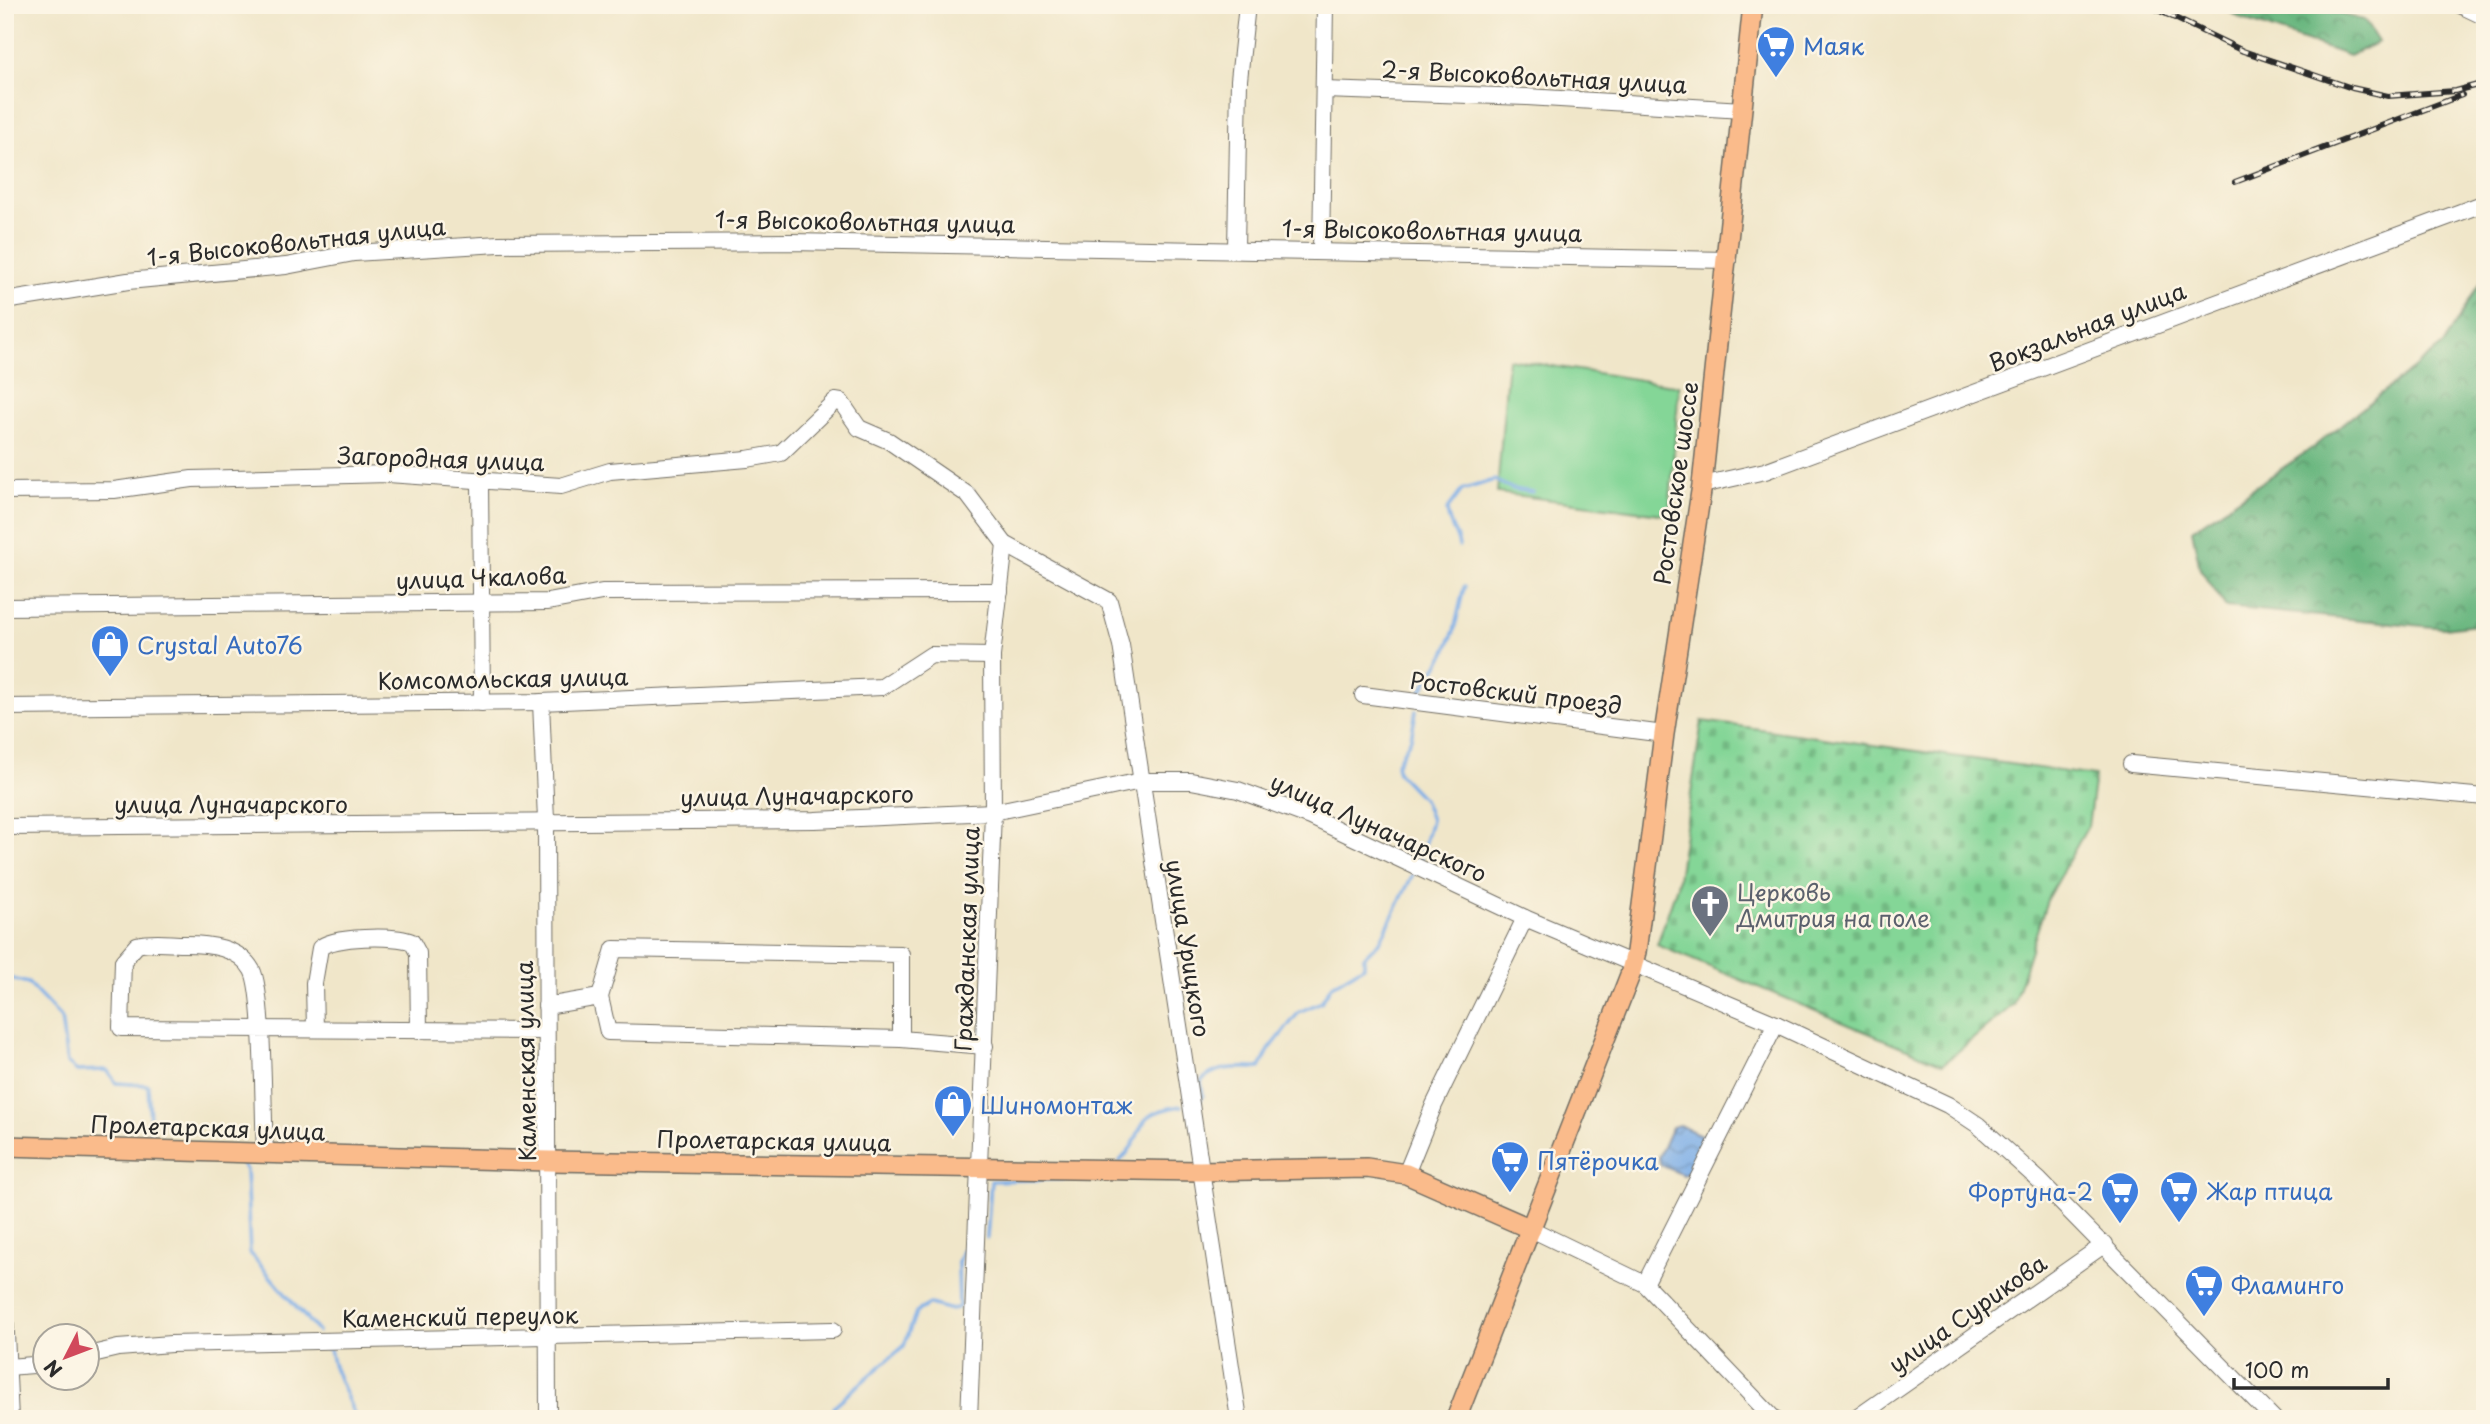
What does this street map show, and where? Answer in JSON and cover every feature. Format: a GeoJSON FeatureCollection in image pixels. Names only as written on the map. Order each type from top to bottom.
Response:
{"type":"FeatureCollection","features":[{"type":"Feature","properties":{"kind":"main road","name":"Ростовское шоссе"},"geometry":{"type":"LineString","coordinates":[[1456,1419],[1633,965],[1664,734],[1702,485],[1753,5]]}},
{"type":"Feature","properties":{"kind":"main road","name":"Пролетарская улица"},"geometry":{"type":"LineString","coordinates":[[5,1146],[549,1161],[981,1168],[1199,1171],[1367,1168],[1406,1174],[1531,1229]]}},
{"type":"Feature","properties":{"kind":"street"},"geometry":{"type":"LineString","coordinates":[[1236,249],[1239,80],[1247,5]]}},
{"type":"Feature","properties":{"kind":"street"},"geometry":{"type":"LineString","coordinates":[[1321,251],[1325,5]]}},
{"type":"Feature","properties":{"kind":"street"},"geometry":{"type":"LineString","coordinates":[[2460,5],[2485,17]]}},
{"type":"Feature","properties":{"kind":"street","name":"2-я Высоковольтная улица"},"geometry":{"type":"LineString","coordinates":[[1324,90],[1527,97],[1743,110]]}},
{"type":"Feature","properties":{"kind":"street","name":"Вокзальная улица"},"geometry":{"type":"LineString","coordinates":[[1702,485],[1765,471],[2485,203]]}},
{"type":"Feature","properties":{"kind":"street","name":"1-я Высоковольтная улица"},"geometry":{"type":"LineString","coordinates":[[5,301],[128,282],[286,266],[354,253],[499,244],[791,242],[1728,260]]}},
{"type":"Feature","properties":{"kind":"street","name":"Загородная улица"},"geometry":{"type":"LineString","coordinates":[[5,491],[114,490],[192,479],[388,474],[561,486],[610,471],[747,459],[781,453],[835,401],[845,407],[859,428],[889,441],[968,495],[1004,544]]}},
{"type":"Feature","properties":{"kind":"street"},"geometry":{"type":"LineString","coordinates":[[480,481],[482,703]]}},
{"type":"Feature","properties":{"kind":"street","name":"Гражданская улица"},"geometry":{"type":"LineString","coordinates":[[969,1419],[993,812],[992,656],[1004,544]]}},
{"type":"Feature","properties":{"kind":"street","name":"улица Урицкого"},"geometry":{"type":"LineString","coordinates":[[1004,544],[1109,601],[1121,645],[1199,1171],[1239,1419]]}},
{"type":"Feature","properties":{"kind":"street","name":"улица Чкалова"},"geometry":{"type":"LineString","coordinates":[[5,607],[548,602],[603,592],[1000,591]]}},
{"type":"Feature","properties":{"kind":"street","name":"Комсомольская улица"},"geometry":{"type":"LineString","coordinates":[[5,707],[541,702],[882,687],[931,655],[992,656]]}},
{"type":"Feature","properties":{"kind":"street","name":"Ростовский проезд"},"geometry":{"type":"LineString","coordinates":[[1363,695],[1664,734]]}},
{"type":"Feature","properties":{"kind":"street","name":"Каменская улица"},"geometry":{"type":"LineString","coordinates":[[541,702],[546,820],[548,1419]]}},
{"type":"Feature","properties":{"kind":"street"},"geometry":{"type":"LineString","coordinates":[[2131,764],[2485,797]]}},
{"type":"Feature","properties":{"kind":"street","name":"улица Луначарского"},"geometry":{"type":"LineString","coordinates":[[5,827],[546,820],[815,820],[993,812],[1140,781],[1191,781],[1238,790],[1311,817],[1525,918],[1776,1024],[1948,1105],[1978,1125],[2105,1244],[2274,1419]]}},
{"type":"Feature","properties":{"kind":"street"},"geometry":{"type":"LineString","coordinates":[[1406,1174],[1434,1105],[1525,918]]}},
{"type":"Feature","properties":{"kind":"street"},"geometry":{"type":"LineString","coordinates":[[315,1029],[314,984],[320,948],[333,940],[400,939],[412,942],[418,953],[419,1031]]}},
{"type":"Feature","properties":{"kind":"street"},"geometry":{"type":"LineString","coordinates":[[265,1153],[259,1029],[256,979],[251,969],[237,956],[210,944],[145,943],[125,955],[121,1028],[259,1029],[315,1029],[419,1031],[547,1031]]}},
{"type":"Feature","properties":{"kind":"street"},"geometry":{"type":"LineString","coordinates":[[901,1039],[901,954],[614,949],[600,997],[608,1032],[901,1039],[985,1046]]}},
{"type":"Feature","properties":{"kind":"street"},"geometry":{"type":"LineString","coordinates":[[546,1006],[600,997]]}},
{"type":"Feature","properties":{"kind":"street"},"geometry":{"type":"LineString","coordinates":[[1645,1284],[1776,1024]]}},
{"type":"Feature","properties":{"kind":"street"},"geometry":{"type":"LineString","coordinates":[[1531,1229],[1645,1284],[1774,1419]]}},
{"type":"Feature","properties":{"kind":"street","name":"улица Сурикова"},"geometry":{"type":"LineString","coordinates":[[1855,1419],[2105,1244]]}},
{"type":"Feature","properties":{"kind":"street"},"geometry":{"type":"LineString","coordinates":[[5,1312],[10,1419]]}},
{"type":"Feature","properties":{"kind":"street","name":"Каменский переулок"},"geometry":{"type":"LineString","coordinates":[[102,1352],[171,1344],[833,1330]]}},
{"type":"Feature","properties":{"kind":"street"},"geometry":{"type":"LineString","coordinates":[[8,1367],[32,1365]]}},
{"type":"Feature","properties":{"kind":"green space"},"geometry":{"type":"Polygon","coordinates":[[[2218,5],[2306,5],[2364,20],[2378,42],[2349,56],[2242,19],[2218,5]]]}},
{"type":"Feature","properties":{"kind":"green space"},"geometry":{"type":"Polygon","coordinates":[[[2485,274],[2485,623],[2444,628],[2226,607],[2200,569],[2192,530],[2312,448],[2443,345],[2485,274]]]}},
{"type":"Feature","properties":{"kind":"green space"},"geometry":{"type":"Polygon","coordinates":[[[1508,359],[1679,386],[1669,515],[1497,493],[1508,359]]]}},
{"type":"Feature","properties":{"kind":"green space"},"geometry":{"type":"Polygon","coordinates":[[[1702,721],[2095,776],[2088,826],[2048,897],[2013,1005],[1943,1064],[1657,945],[1677,886],[1702,721]]]}},
{"type":"Feature","properties":{"kind":"water"},"geometry":{"type":"Polygon","coordinates":[[[1679,1125],[1703,1136],[1704,1140],[1689,1173],[1683,1175],[1661,1165],[1658,1158],[1672,1127],[1679,1125]]]}},
{"type":"Feature","properties":{"kind":"waterway"},"geometry":{"type":"LineString","coordinates":[[1459,546],[1447,510],[1462,490],[1494,480],[1513,489],[1533,492]]}},
{"type":"Feature","properties":{"kind":"waterway"},"geometry":{"type":"LineString","coordinates":[[1419,694],[1445,654],[1454,631],[1464,587]]}},
{"type":"Feature","properties":{"kind":"waterway"},"geometry":{"type":"LineString","coordinates":[[1416,711],[1411,738],[1396,765],[1398,773],[1423,799],[1431,820],[1420,859]]}},
{"type":"Feature","properties":{"kind":"waterway"},"geometry":{"type":"LineString","coordinates":[[1198,1104],[1203,1096],[1201,1081],[1207,1076],[1221,1070],[1260,1068],[1269,1050],[1299,1012],[1321,1002],[1331,986],[1364,966],[1364,957],[1381,940],[1413,874]]}},
{"type":"Feature","properties":{"kind":"waterway"},"geometry":{"type":"LineString","coordinates":[[5,977],[28,983],[61,1018],[67,1063],[77,1071],[107,1070],[116,1083],[148,1085],[151,1141]]}},
{"type":"Feature","properties":{"kind":"waterway"},"geometry":{"type":"LineString","coordinates":[[1120,1161],[1135,1141],[1146,1119],[1164,1109],[1181,1106]]}},
{"type":"Feature","properties":{"kind":"waterway"},"geometry":{"type":"LineString","coordinates":[[238,1162],[241,1162],[246,1170],[250,1253],[318,1332]]}},
{"type":"Feature","properties":{"kind":"waterway"},"geometry":{"type":"LineString","coordinates":[[987,1238],[991,1181],[1104,1178]]}},
{"type":"Feature","properties":{"kind":"waterway"},"geometry":{"type":"LineString","coordinates":[[829,1419],[834,1406],[904,1346],[916,1312],[930,1304],[952,1310],[959,1307],[958,1262],[962,1251],[969,1247]]}},
{"type":"Feature","properties":{"kind":"waterway"},"geometry":{"type":"LineString","coordinates":[[323,1347],[330,1350],[334,1367],[356,1419]]}},
{"type":"Feature","properties":{"kind":"railway"},"geometry":{"type":"LineString","coordinates":[[2148,5],[2243,51],[2352,88],[2388,96],[2455,91],[2485,83]]}},
{"type":"Feature","properties":{"kind":"railway"},"geometry":{"type":"LineString","coordinates":[[2235,182],[2462,95]]}},
{"type":"Feature","properties":{"kind":"place","name":"Маяк"},"geometry":{"type":"Point","coordinates":[1776,79]}},
{"type":"Feature","properties":{"kind":"place","name":"Crystal Auto76"},"geometry":{"type":"Point","coordinates":[110,678]}},
{"type":"Feature","properties":{"kind":"place","name":"Церковь Дмитрия на поле"},"geometry":{"type":"Point","coordinates":[1710,938]}},
{"type":"Feature","properties":{"kind":"place","name":"Шиномонтаж"},"geometry":{"type":"Point","coordinates":[953,1138]}},
{"type":"Feature","properties":{"kind":"place","name":"Пятёрочка"},"geometry":{"type":"Point","coordinates":[1510,1194]}},
{"type":"Feature","properties":{"kind":"place","name":"Жар птица"},"geometry":{"type":"Point","coordinates":[2179,1224]}},
{"type":"Feature","properties":{"kind":"place","name":"Фортуна-2"},"geometry":{"type":"Point","coordinates":[2120,1225]}},
{"type":"Feature","properties":{"kind":"place","name":"Фламинго"},"geometry":{"type":"Point","coordinates":[2204,1318]}}]}
